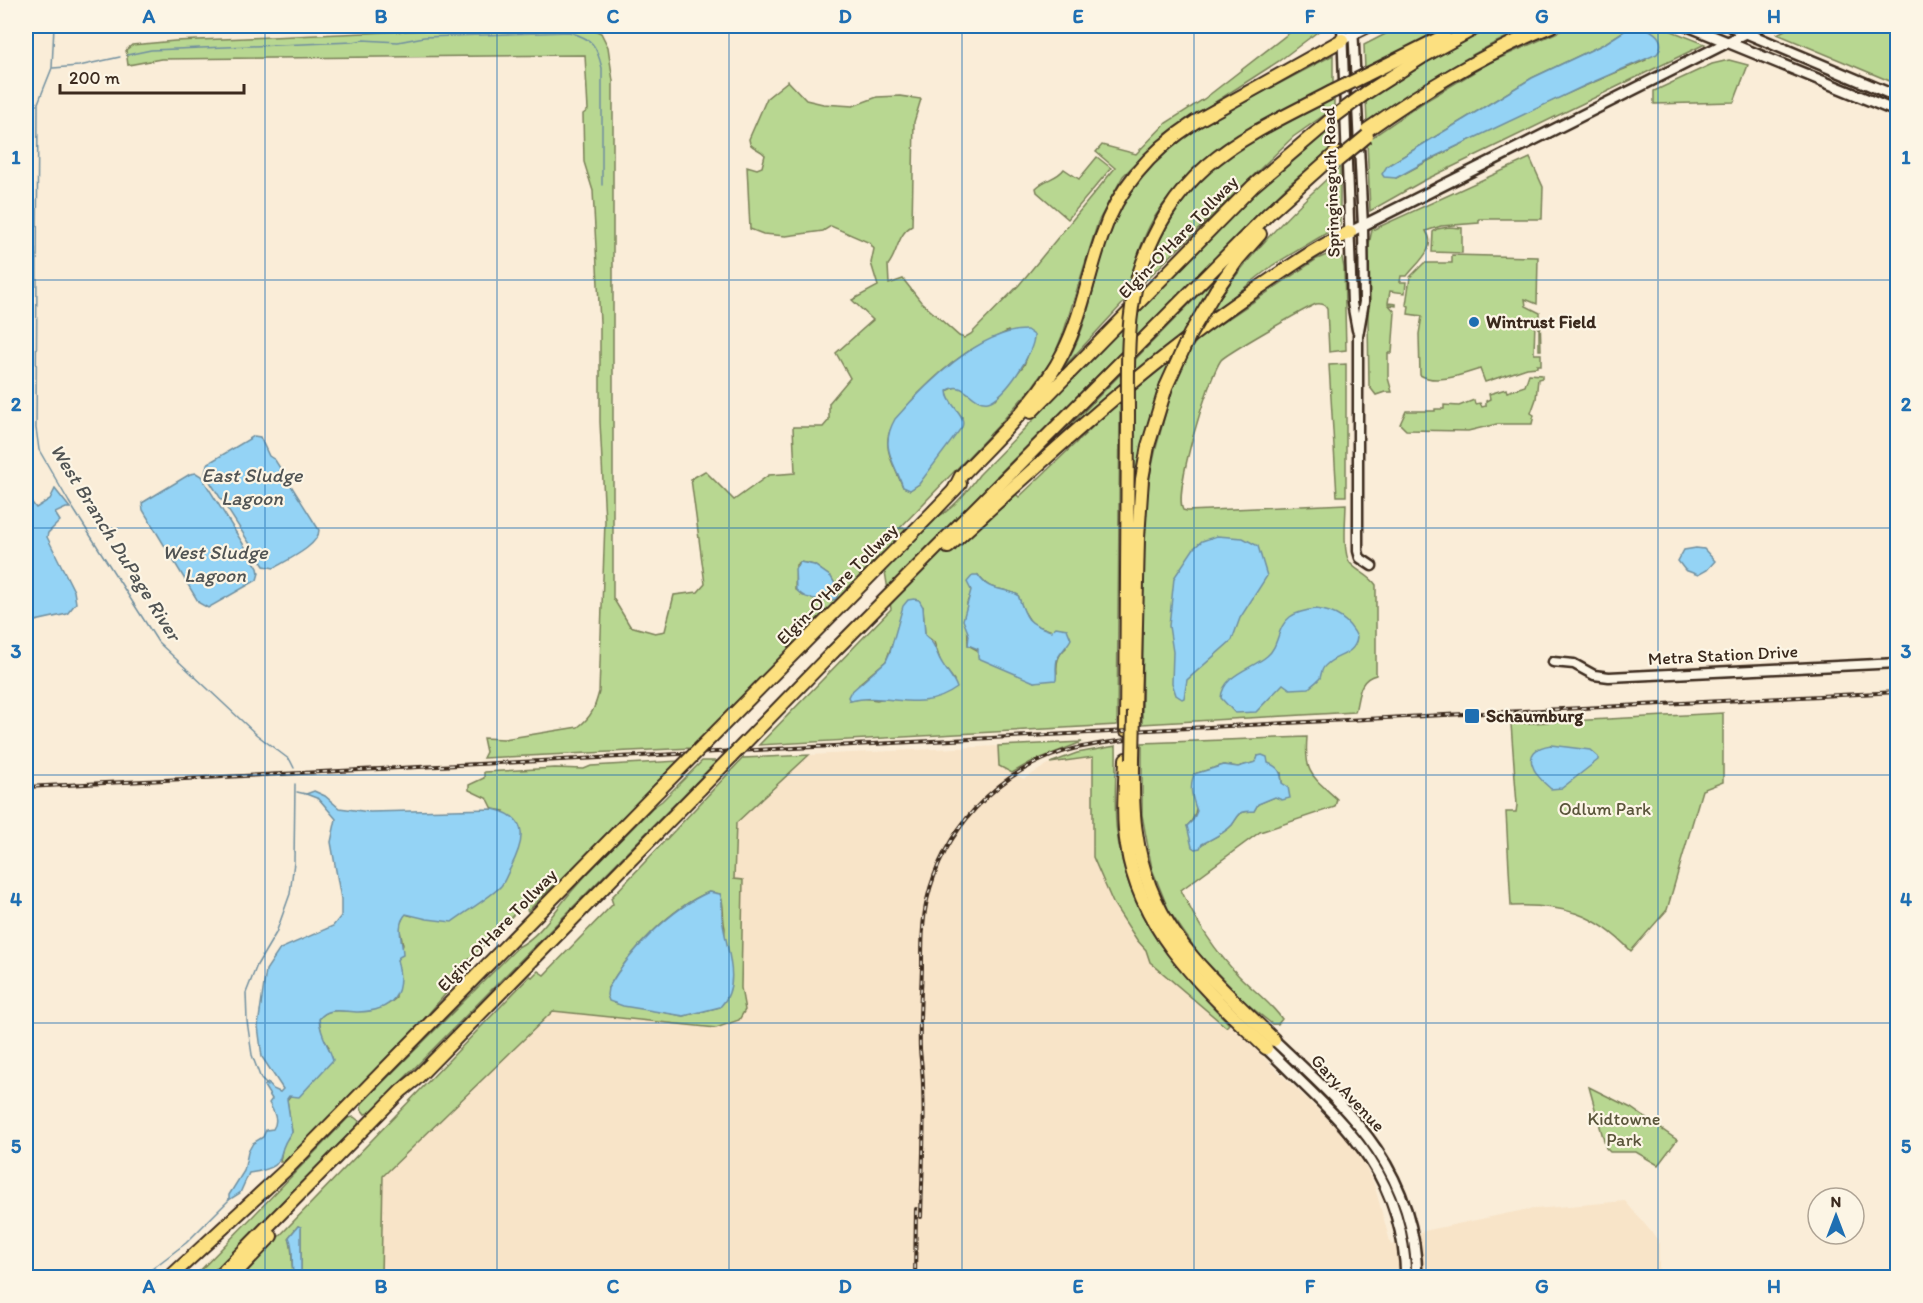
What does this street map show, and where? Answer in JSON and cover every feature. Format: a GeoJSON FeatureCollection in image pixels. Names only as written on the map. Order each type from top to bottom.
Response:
{"type":"FeatureCollection","features":[{"type":"Feature","properties":{"kind":"highway"},"geometry":{"type":"LineString","coordinates":[[1270,1044],[1183,965],[1167,945],[1150,915],[1137,884],[1127,848],[1124,823],[1130,759],[1128,415],[1129,324],[1133,295],[1158,226],[1178,196],[1196,175],[1236,142],[1466,26]]}},
{"type":"Feature","properties":{"kind":"highway","name":"Elgin-O'Hare Tollway"},"geometry":{"type":"LineString","coordinates":[[169,1278],[251,1204],[350,1106],[1246,194],[1301,143],[1366,93],[1479,26]]}},
{"type":"Feature","properties":{"kind":"highway"},"geometry":{"type":"LineString","coordinates":[[231,1278],[397,1103],[416,1079],[833,652],[848,644],[1006,486],[1268,214],[1396,110],[1479,59],[1551,26]]}},
{"type":"Feature","properties":{"kind":"highway"},"geometry":{"type":"LineString","coordinates":[[954,490],[961,476],[1026,406],[1052,373],[1073,333],[1110,214],[1142,165],[1186,128],[1350,34]]}},
{"type":"Feature","properties":{"kind":"highway"},"geometry":{"type":"LineString","coordinates":[[1130,711],[1142,478],[1148,446],[1166,387],[1190,334],[1216,290],[1238,259],[1262,231],[1336,157]]}},
{"type":"Feature","properties":{"kind":"highway"},"geometry":{"type":"LineString","coordinates":[[1006,486],[1160,359],[1207,324],[1326,243],[1350,232]]}},
{"type":"Feature","properties":{"kind":"highway"},"geometry":{"type":"LineString","coordinates":[[217,1278],[401,1091],[416,1079]]}},
{"type":"Feature","properties":{"kind":"main road"},"geometry":{"type":"LineString","coordinates":[[1350,34],[1370,26]]}},
{"type":"Feature","properties":{"kind":"main road"},"geometry":{"type":"LineString","coordinates":[[1688,26],[1898,112]]}},
{"type":"Feature","properties":{"kind":"main road"},"geometry":{"type":"LineString","coordinates":[[1730,26],[1898,98]]}},
{"type":"Feature","properties":{"kind":"main road"},"geometry":{"type":"LineString","coordinates":[[1350,232],[1760,26]]}},
{"type":"Feature","properties":{"kind":"main road","name":"Gary Avenue"},"geometry":{"type":"LineString","coordinates":[[1270,1044],[1340,1120],[1370,1158],[1396,1215],[1406,1278]]}},
{"type":"Feature","properties":{"kind":"main road","name":"Gary Avenue"},"geometry":{"type":"LineString","coordinates":[[1270,1044],[1356,1121],[1382,1155],[1397,1185],[1408,1216],[1415,1251],[1417,1278]]}},
{"type":"Feature","properties":{"kind":"street","name":"Springinsguth Road"},"geometry":{"type":"LineString","coordinates":[[1342,26],[1350,34],[1363,226],[1364,302],[1358,336],[1358,551],[1360,558],[1372,566]]}},
{"type":"Feature","properties":{"kind":"street","name":"Springinsguth Road"},"geometry":{"type":"LineString","coordinates":[[1350,34],[1350,232],[1352,303],[1358,336]]}},
{"type":"Feature","properties":{"kind":"street","name":"Metra Station Drive"},"geometry":{"type":"LineString","coordinates":[[1553,662],[1574,664],[1594,675],[1608,677],[1898,663]]}},
{"type":"Feature","properties":{"kind":"shaded area"},"geometry":{"type":"Polygon","coordinates":[[[998,746],[999,766],[1024,779],[1050,763],[1093,757],[1093,857],[1113,903],[1146,950],[1150,962],[1225,1027],[1229,1024],[1342,1133],[1360,1156],[1374,1184],[1391,1245],[1424,1231],[1524,1210],[1625,1201],[1659,1241],[1659,1278],[381,1278],[383,1176],[553,1011],[716,1028],[739,1020],[745,1010],[741,988],[742,880],[734,880],[736,823],[809,755],[998,746]]]}},
{"type":"Feature","properties":{"kind":"green space"},"geometry":{"type":"Polygon","coordinates":[[[530,26],[586,26],[601,33],[608,47],[613,81],[613,598],[630,626],[655,633],[665,631],[674,595],[698,592],[705,584],[691,479],[705,471],[734,500],[769,475],[795,473],[793,427],[823,427],[829,420],[829,403],[850,378],[836,353],[873,320],[852,300],[878,286],[871,263],[874,249],[870,243],[831,226],[823,231],[786,236],[763,234],[750,229],[747,166],[757,169],[762,167],[765,155],[750,144],[749,139],[767,98],[788,81],[806,100],[823,104],[853,106],[877,97],[900,96],[921,99],[914,122],[912,226],[903,234],[888,265],[889,284],[903,279],[921,302],[964,338],[971,334],[1019,285],[1115,168],[1096,152],[1102,145],[1136,154],[1166,123],[1204,99],[1298,26],[1320,26],[1320,30],[1279,61],[1167,133],[1123,176],[1098,222],[1064,331],[1053,358],[1033,386],[997,427],[899,529],[925,523],[954,505],[979,475],[1259,189],[1336,122],[1336,146],[1288,185],[997,476],[1019,497],[1120,401],[1117,725],[759,745],[891,609],[882,553],[692,748],[483,758],[486,752],[483,738],[504,739],[578,727],[592,711],[599,692],[605,521],[600,422],[600,322],[593,191],[584,162],[583,114],[588,110],[585,55],[161,59],[128,65],[126,50],[132,45],[175,41],[530,26]],[[1008,331],[954,361],[931,381],[897,418],[891,429],[888,439],[890,457],[903,487],[910,490],[919,484],[962,417],[948,400],[947,391],[960,387],[996,399],[1024,365],[1027,357],[1008,331]],[[800,562],[796,565],[795,590],[800,591],[801,595],[823,600],[839,591],[831,577],[814,565],[800,562]],[[978,575],[967,603],[968,645],[1034,682],[1057,673],[1058,659],[1066,648],[1052,631],[1032,624],[1023,610],[1018,595],[991,587],[978,575]],[[923,607],[897,631],[886,661],[860,683],[850,701],[863,698],[877,700],[954,680],[941,663],[934,642],[925,635],[923,607]]]}},
{"type":"Feature","properties":{"kind":"green space"},"geometry":{"type":"Polygon","coordinates":[[[1401,26],[1451,26],[1365,70],[1364,45],[1401,26]]]}},
{"type":"Feature","properties":{"kind":"green space"},"geometry":{"type":"Polygon","coordinates":[[[1491,26],[1532,26],[1467,58],[1367,123],[1366,99],[1457,43],[1491,26]]]}},
{"type":"Feature","properties":{"kind":"green space"},"geometry":{"type":"Polygon","coordinates":[[[1571,26],[1632,26],[1604,44],[1532,78],[1387,166],[1396,178],[1519,116],[1646,60],[1638,26],[1659,26],[1705,44],[1423,181],[1370,211],[1367,141],[1424,102],[1489,63],[1571,26]]]}},
{"type":"Feature","properties":{"kind":"green space"},"geometry":{"type":"Polygon","coordinates":[[[1793,26],[1897,26],[1897,84],[1777,34],[1793,26]]]}},
{"type":"Feature","properties":{"kind":"green space"},"geometry":{"type":"Polygon","coordinates":[[[1333,55],[1333,83],[1330,86],[1234,139],[1212,154],[1173,192],[1146,233],[1126,292],[1126,300],[1062,369],[1079,337],[1104,249],[1116,218],[1131,191],[1151,167],[1173,145],[1200,126],[1333,55]]]}},
{"type":"Feature","properties":{"kind":"green space"},"geometry":{"type":"Polygon","coordinates":[[[1729,60],[1748,65],[1734,102],[1654,104],[1654,91],[1712,64],[1729,60]]]}},
{"type":"Feature","properties":{"kind":"green space"},"geometry":{"type":"Polygon","coordinates":[[[1334,98],[1334,108],[1293,137],[1142,284],[1168,225],[1179,207],[1206,174],[1250,140],[1334,98]]]}},
{"type":"Feature","properties":{"kind":"green space"},"geometry":{"type":"Polygon","coordinates":[[[1097,157],[1111,168],[1068,219],[1037,192],[1036,188],[1039,185],[1058,175],[1064,169],[1079,179],[1097,157]]]}},
{"type":"Feature","properties":{"kind":"green space"},"geometry":{"type":"Polygon","coordinates":[[[1530,158],[1543,187],[1542,219],[1479,219],[1479,223],[1441,226],[1426,231],[1430,243],[1425,255],[1407,276],[1401,276],[1400,282],[1406,282],[1405,293],[1390,291],[1388,303],[1396,304],[1396,306],[1389,305],[1395,312],[1392,353],[1388,353],[1388,378],[1392,392],[1376,395],[1369,386],[1367,253],[1372,230],[1530,158]]]}},
{"type":"Feature","properties":{"kind":"green space"},"geometry":{"type":"Polygon","coordinates":[[[1340,167],[1340,225],[1273,265],[1206,318],[1251,257],[1340,167]]]}},
{"type":"Feature","properties":{"kind":"green space"},"geometry":{"type":"Polygon","coordinates":[[[1449,227],[1462,228],[1462,253],[1432,252],[1433,232],[1449,227]]]}},
{"type":"Feature","properties":{"kind":"green space"},"geometry":{"type":"Polygon","coordinates":[[[1335,253],[1342,257],[1344,268],[1346,350],[1329,352],[1327,308],[1325,305],[1316,304],[1221,360],[1208,389],[1193,435],[1181,499],[1183,510],[1187,511],[1346,504],[1345,543],[1348,558],[1353,566],[1376,585],[1376,675],[1370,677],[1362,685],[1355,712],[1142,724],[1144,524],[1156,448],[1182,361],[1198,339],[1317,259],[1335,253]]]}},
{"type":"Feature","properties":{"kind":"green space","name":"Wintrust Field"},"geometry":{"type":"Polygon","coordinates":[[[1452,255],[1538,257],[1537,304],[1525,299],[1526,306],[1540,313],[1541,350],[1539,350],[1539,323],[1535,322],[1534,354],[1541,354],[1541,365],[1485,382],[1480,369],[1442,379],[1420,375],[1419,334],[1422,316],[1408,314],[1409,306],[1406,305],[1410,277],[1424,263],[1452,263],[1452,255]]]}},
{"type":"Feature","properties":{"kind":"green space"},"geometry":{"type":"Polygon","coordinates":[[[1224,269],[1182,337],[1045,453],[1044,452],[1224,269]]]}},
{"type":"Feature","properties":{"kind":"green space"},"geometry":{"type":"Polygon","coordinates":[[[1173,356],[1158,393],[1133,530],[1133,390],[1173,356]]]}},
{"type":"Feature","properties":{"kind":"green space"},"geometry":{"type":"Polygon","coordinates":[[[1346,364],[1346,496],[1337,496],[1329,365],[1346,364]]]}},
{"type":"Feature","properties":{"kind":"green space"},"geometry":{"type":"Polygon","coordinates":[[[1529,374],[1542,375],[1542,378],[1538,379],[1536,399],[1531,413],[1534,415],[1532,424],[1497,424],[1468,431],[1406,430],[1400,424],[1406,411],[1435,411],[1435,409],[1444,409],[1444,405],[1459,406],[1474,400],[1475,404],[1480,403],[1482,407],[1486,406],[1486,401],[1490,399],[1489,394],[1506,389],[1507,392],[1525,386],[1529,374]]]}},
{"type":"Feature","properties":{"kind":"green space","name":"Odlum Park"},"geometry":{"type":"Polygon","coordinates":[[[1723,713],[1723,782],[1702,790],[1667,910],[1631,951],[1604,928],[1577,914],[1546,907],[1511,906],[1506,812],[1516,812],[1517,805],[1511,724],[1723,713]]]}},
{"type":"Feature","properties":{"kind":"green space"},"geometry":{"type":"Polygon","coordinates":[[[1307,737],[1309,767],[1316,779],[1337,799],[1335,807],[1260,832],[1181,890],[1214,946],[1239,976],[1282,1019],[1278,1024],[1272,1024],[1246,1003],[1199,954],[1169,911],[1152,869],[1142,815],[1142,743],[1307,737]],[[1258,756],[1257,762],[1238,767],[1224,765],[1194,774],[1196,809],[1192,821],[1187,826],[1202,844],[1218,836],[1232,825],[1240,814],[1254,811],[1258,804],[1275,797],[1282,783],[1281,773],[1258,756]]]}},
{"type":"Feature","properties":{"kind":"green space"},"geometry":{"type":"Polygon","coordinates":[[[1082,742],[1031,762],[1012,773],[999,766],[998,746],[1082,742]]]}},
{"type":"Feature","properties":{"kind":"green space"},"geometry":{"type":"Polygon","coordinates":[[[1116,746],[1117,833],[1131,891],[1142,916],[1171,960],[1229,1024],[1226,1027],[1150,962],[1146,950],[1113,903],[1093,857],[1093,757],[1050,763],[1077,753],[1116,746]]]}},
{"type":"Feature","properties":{"kind":"green space"},"geometry":{"type":"Polygon","coordinates":[[[809,755],[736,823],[734,879],[743,880],[741,988],[745,1010],[739,1020],[716,1028],[553,1011],[383,1176],[381,1277],[301,1277],[301,1228],[298,1226],[289,1237],[294,1277],[239,1278],[530,976],[532,977],[538,971],[544,975],[613,904],[611,898],[743,758],[809,755]],[[709,892],[694,899],[652,932],[627,960],[608,988],[614,1003],[684,1016],[720,1007],[725,928],[720,894],[709,892]]]}},
{"type":"Feature","properties":{"kind":"green space"},"geometry":{"type":"Polygon","coordinates":[[[678,761],[559,883],[557,882],[528,911],[523,905],[460,969],[462,975],[410,1035],[284,1162],[280,1162],[283,1144],[292,1132],[287,1100],[329,1047],[322,1037],[319,1019],[333,1011],[375,1009],[396,998],[397,960],[403,945],[399,926],[405,914],[412,916],[504,811],[493,809],[488,799],[469,790],[469,785],[484,778],[484,772],[555,768],[584,769],[591,766],[678,761]]]}},
{"type":"Feature","properties":{"kind":"green space"},"geometry":{"type":"Polygon","coordinates":[[[702,761],[717,761],[371,1112],[365,1114],[361,1109],[362,1103],[518,947],[538,932],[597,863],[702,761]]]}},
{"type":"Feature","properties":{"kind":"green space","name":"Kidtowne Park"},"geometry":{"type":"Polygon","coordinates":[[[1589,1087],[1631,1108],[1677,1140],[1658,1165],[1636,1152],[1610,1152],[1606,1148],[1589,1087]]]}},
{"type":"Feature","properties":{"kind":"green space"},"geometry":{"type":"Polygon","coordinates":[[[1319,1094],[1357,1129],[1383,1166],[1393,1187],[1406,1231],[1413,1277],[1410,1277],[1402,1222],[1384,1176],[1356,1135],[1319,1094]]]}},
{"type":"Feature","properties":{"kind":"green space"},"geometry":{"type":"Polygon","coordinates":[[[354,1117],[359,1121],[357,1127],[209,1277],[193,1278],[348,1118],[354,1117]]]}},
{"type":"Feature","properties":{"kind":"water"},"geometry":{"type":"Polygon","coordinates":[[[1632,26],[1650,30],[1659,38],[1660,48],[1657,54],[1434,157],[1396,178],[1384,177],[1382,174],[1387,166],[1532,78],[1604,44],[1632,26]]]}},
{"type":"Feature","properties":{"kind":"water"},"geometry":{"type":"Polygon","coordinates":[[[1027,330],[1034,335],[1024,363],[1010,384],[995,399],[982,402],[958,388],[947,391],[950,401],[962,418],[962,427],[919,484],[910,490],[903,487],[888,446],[890,429],[895,419],[937,376],[972,349],[1009,332],[1027,330]]]}},
{"type":"Feature","properties":{"kind":"water","name":"East Sludge Lagoon"},"geometry":{"type":"Polygon","coordinates":[[[254,436],[260,437],[269,456],[275,460],[319,530],[314,542],[274,568],[264,566],[205,474],[207,464],[254,436]]]}},
{"type":"Feature","properties":{"kind":"water","name":"West Sludge Lagoon"},"geometry":{"type":"Polygon","coordinates":[[[196,473],[201,476],[259,573],[257,580],[208,608],[199,603],[143,510],[142,503],[190,474],[196,473]]]}},
{"type":"Feature","properties":{"kind":"water"},"geometry":{"type":"Polygon","coordinates":[[[55,489],[70,508],[55,513],[60,521],[47,537],[74,591],[76,603],[67,614],[26,623],[26,495],[36,508],[50,499],[55,489]]]}},
{"type":"Feature","properties":{"kind":"water"},"geometry":{"type":"Polygon","coordinates":[[[1217,536],[1243,538],[1258,546],[1267,576],[1240,618],[1232,640],[1187,680],[1182,699],[1176,695],[1172,683],[1173,652],[1169,626],[1174,578],[1194,548],[1202,541],[1217,536]]]}},
{"type":"Feature","properties":{"kind":"water"},"geometry":{"type":"Polygon","coordinates":[[[1704,549],[1715,561],[1707,570],[1698,575],[1685,570],[1678,561],[1684,550],[1704,549]]]}},
{"type":"Feature","properties":{"kind":"water"},"geometry":{"type":"Polygon","coordinates":[[[800,562],[814,565],[831,577],[839,591],[836,599],[810,598],[796,590],[795,569],[800,562]]]}},
{"type":"Feature","properties":{"kind":"water"},"geometry":{"type":"Polygon","coordinates":[[[973,575],[978,575],[991,587],[1018,595],[1028,619],[1037,625],[1051,631],[1056,627],[1067,629],[1071,639],[1057,660],[1056,680],[1034,682],[978,658],[978,649],[968,645],[969,635],[963,620],[971,590],[967,582],[973,575]]]}},
{"type":"Feature","properties":{"kind":"water"},"geometry":{"type":"Polygon","coordinates":[[[908,600],[919,600],[923,607],[925,635],[934,645],[957,688],[930,700],[864,699],[850,701],[848,697],[850,693],[886,661],[903,606],[908,600]]]}},
{"type":"Feature","properties":{"kind":"water"},"geometry":{"type":"Polygon","coordinates":[[[1316,609],[1335,614],[1350,626],[1357,637],[1353,648],[1324,666],[1320,678],[1309,688],[1290,689],[1283,684],[1256,712],[1235,713],[1221,698],[1227,683],[1271,652],[1282,626],[1290,617],[1316,609]]]}},
{"type":"Feature","properties":{"kind":"water"},"geometry":{"type":"Polygon","coordinates":[[[1551,745],[1590,750],[1598,757],[1598,760],[1562,788],[1551,789],[1539,777],[1532,764],[1532,757],[1534,752],[1551,745]]]}},
{"type":"Feature","properties":{"kind":"water"},"geometry":{"type":"Polygon","coordinates":[[[1258,756],[1267,757],[1268,763],[1279,770],[1282,783],[1288,787],[1290,798],[1282,800],[1275,797],[1258,804],[1254,811],[1240,814],[1229,828],[1202,844],[1200,848],[1192,847],[1187,826],[1197,811],[1192,793],[1194,774],[1224,765],[1238,767],[1256,762],[1258,756]]]}},
{"type":"Feature","properties":{"kind":"water"},"geometry":{"type":"Polygon","coordinates":[[[314,791],[325,796],[339,808],[370,812],[493,809],[514,818],[519,824],[521,840],[515,859],[501,886],[452,922],[406,914],[400,928],[403,955],[397,960],[400,982],[398,991],[389,1004],[370,1011],[327,1012],[319,1019],[333,1060],[299,1097],[289,1096],[287,1099],[292,1132],[277,1164],[249,1173],[240,1193],[229,1200],[229,1195],[244,1171],[248,1152],[253,1143],[263,1137],[266,1130],[273,1129],[276,1123],[269,1103],[272,1099],[264,1086],[268,1083],[280,1092],[283,1089],[262,1057],[258,1026],[266,970],[280,949],[333,926],[341,916],[341,899],[331,842],[336,819],[319,799],[306,794],[314,791]]]}},
{"type":"Feature","properties":{"kind":"water"},"geometry":{"type":"Polygon","coordinates":[[[709,892],[720,894],[721,897],[723,927],[731,963],[731,987],[720,1007],[684,1016],[623,1006],[609,1001],[608,988],[639,946],[665,920],[709,892]]]}},
{"type":"Feature","properties":{"kind":"water"},"geometry":{"type":"Polygon","coordinates":[[[298,1226],[301,1227],[301,1277],[294,1277],[289,1237],[298,1226]]]}},
{"type":"Feature","properties":{"kind":"waterway","name":"West Branch DuPage River"},"geometry":{"type":"LineString","coordinates":[[54,26],[52,68],[38,103],[36,428],[39,450],[69,502],[158,642],[257,735],[290,760],[294,768]]}},
{"type":"Feature","properties":{"kind":"waterway"},"geometry":{"type":"LineString","coordinates":[[127,55],[151,50],[363,40],[398,42],[424,37],[569,32],[583,37],[592,44],[598,53],[602,68],[602,185]]}},
{"type":"Feature","properties":{"kind":"waterway"},"geometry":{"type":"LineString","coordinates":[[53,68],[79,66],[120,57]]}},
{"type":"Feature","properties":{"kind":"waterway","name":"West Branch DuPage River"},"geometry":{"type":"LineString","coordinates":[[268,1086],[261,1079],[252,1055],[246,993],[257,965],[276,933],[290,894],[294,862],[295,784]]}},
{"type":"Feature","properties":{"kind":"waterway"},"geometry":{"type":"LineString","coordinates":[[297,792],[306,794]]}},
{"type":"Feature","properties":{"kind":"waterway"},"geometry":{"type":"LineString","coordinates":[[148,1272],[186,1243],[229,1200]]}},
{"type":"Feature","properties":{"kind":"railway"},"geometry":{"type":"LineString","coordinates":[[26,787],[1898,692]]}},
{"type":"Feature","properties":{"kind":"railway"},"geometry":{"type":"LineString","coordinates":[[921,1217],[924,1119],[920,1049],[923,925],[927,900],[945,851],[975,808],[1015,775],[1062,752],[1134,739]]}},
{"type":"Feature","properties":{"kind":"railway"},"geometry":{"type":"LineString","coordinates":[[915,1278],[916,1209]]}},
{"type":"Feature","properties":{"kind":"place","name":"Wintrust Field"},"geometry":{"type":"Point","coordinates":[1474,322]}},
{"type":"Feature","properties":{"kind":"place","name":"Schaumburg"},"geometry":{"type":"Point","coordinates":[1472,716]}}]}
